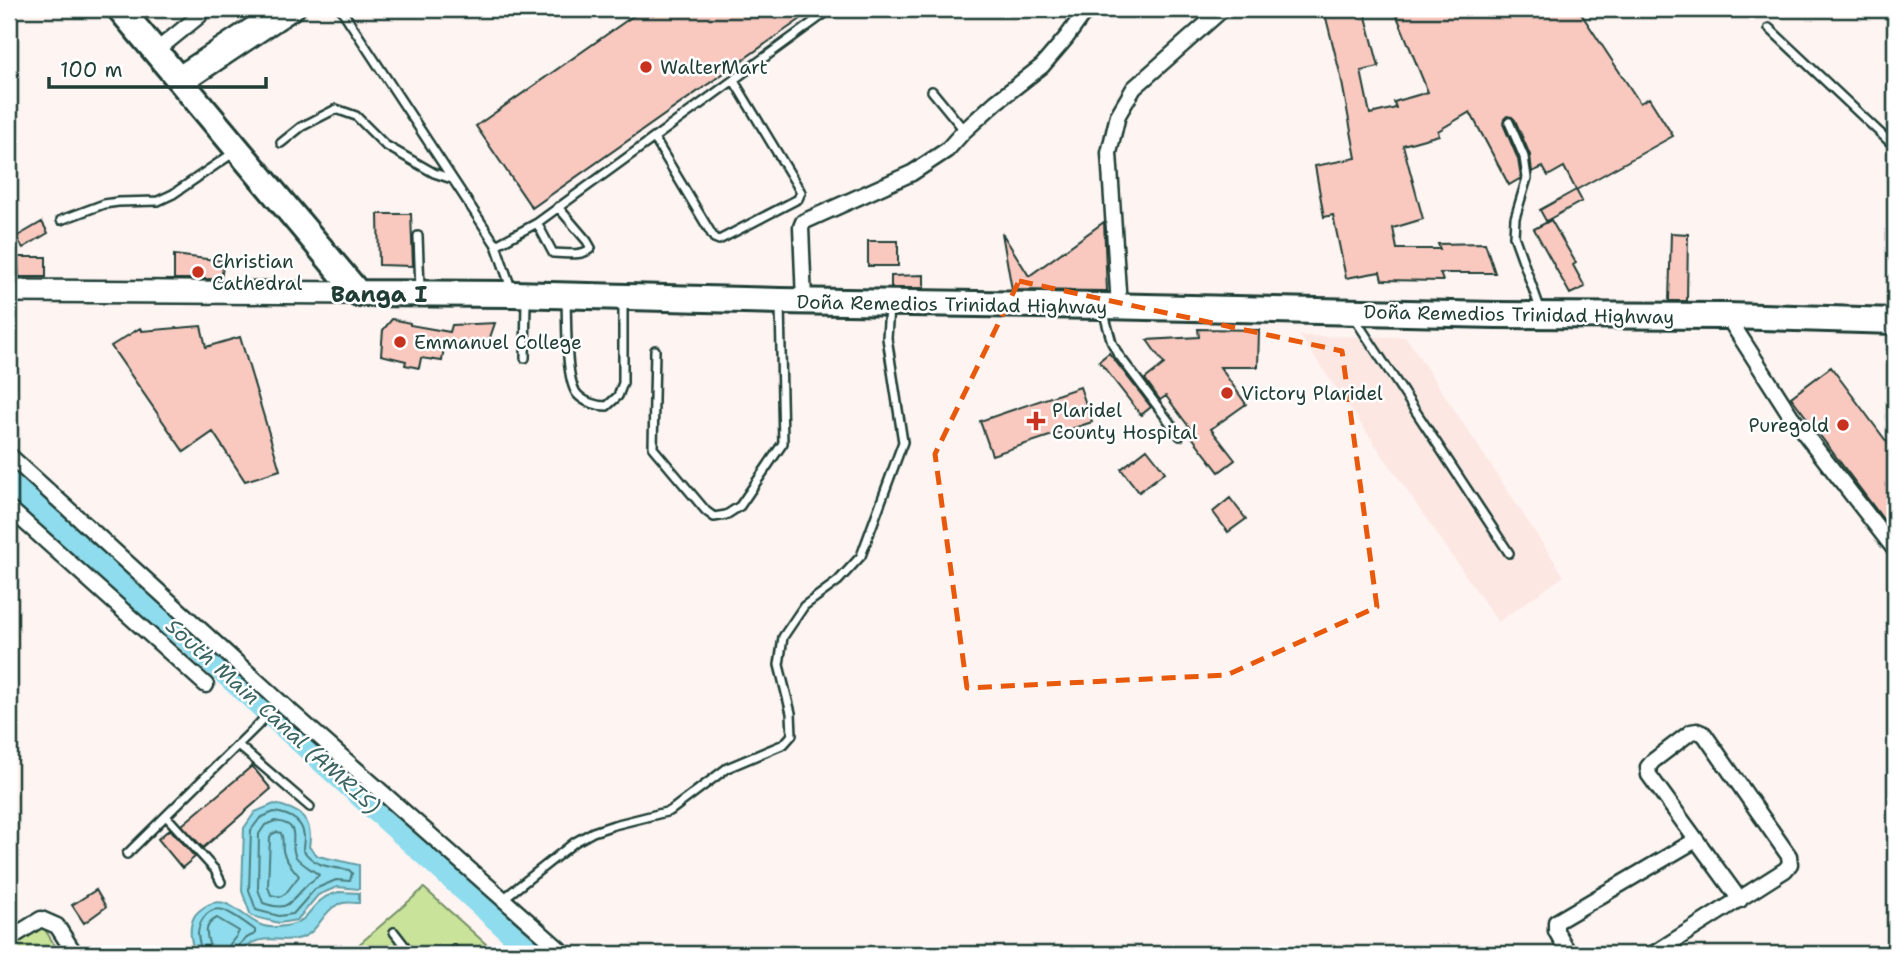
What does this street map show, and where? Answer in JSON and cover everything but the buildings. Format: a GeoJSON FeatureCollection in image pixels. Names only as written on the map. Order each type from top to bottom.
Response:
{"type":"FeatureCollection","features":[{"type":"Feature","properties":{"kind":"highway"},"geometry":{"type":"LineString","coordinates":[[120,9],[358,293]]}},
{"type":"Feature","properties":{"kind":"highway","name":"Doña Remedios Trinidad Highway"},"geometry":{"type":"LineString","coordinates":[[358,293],[1895,321]]}},
{"type":"Feature","properties":{"kind":"main road","name":"Doña Remedios Trinidad Highway"},"geometry":{"type":"LineString","coordinates":[[9,291],[358,293]]}},
{"type":"Feature","properties":{"kind":"street"},"geometry":{"type":"LineString","coordinates":[[156,51],[199,16],[202,9]]}},
{"type":"Feature","properties":{"kind":"street"},"geometry":{"type":"LineString","coordinates":[[217,56],[276,9]]}},
{"type":"Feature","properties":{"kind":"street"},"geometry":{"type":"LineString","coordinates":[[180,80],[298,9]]}},
{"type":"Feature","properties":{"kind":"street"},"geometry":{"type":"LineString","coordinates":[[792,301],[803,222],[912,173],[947,150],[996,102],[1042,66],[1087,9]]}},
{"type":"Feature","properties":{"kind":"street"},"geometry":{"type":"LineString","coordinates":[[1110,306],[1109,153],[1118,115],[1134,88],[1223,9]]}},
{"type":"Feature","properties":{"kind":"street"},"geometry":{"type":"LineString","coordinates":[[1727,316],[1791,416],[1895,550]]}},
{"type":"Feature","properties":{"kind":"street"},"geometry":{"type":"LineString","coordinates":[[9,455],[276,705],[565,954]]}},
{"type":"Feature","properties":{"kind":"street"},"geometry":{"type":"LineString","coordinates":[[9,508],[206,685]]}},
{"type":"Feature","properties":{"kind":"street"},"geometry":{"type":"LineString","coordinates":[[1653,954],[1740,900],[1790,864],[1789,856],[1704,734],[1691,732],[1653,761],[1648,767],[1649,775],[1740,900]]}},
{"type":"Feature","properties":{"kind":"street"},"geometry":{"type":"LineString","coordinates":[[1569,954],[1556,931],[1556,922],[1696,840]]}},
{"type":"Feature","properties":{"kind":"street"},"geometry":{"type":"LineString","coordinates":[[9,939],[41,919],[57,926],[75,954]]}},
{"type":"Feature","properties":{"kind":"lane"},"geometry":{"type":"LineString","coordinates":[[341,9],[496,245],[519,294],[525,358]]}},
{"type":"Feature","properties":{"kind":"lane"},"geometry":{"type":"LineString","coordinates":[[496,245],[537,223],[831,9]]}},
{"type":"Feature","properties":{"kind":"lane"},"geometry":{"type":"LineString","coordinates":[[1769,28],[1895,147]]}},
{"type":"Feature","properties":{"kind":"lane"},"geometry":{"type":"LineString","coordinates":[[654,138],[714,239],[719,240],[798,199],[801,192],[734,81]]}},
{"type":"Feature","properties":{"kind":"lane"},"geometry":{"type":"LineString","coordinates":[[932,91],[964,131]]}},
{"type":"Feature","properties":{"kind":"lane"},"geometry":{"type":"LineString","coordinates":[[281,143],[302,127],[337,109],[356,116],[385,145],[434,173],[453,180]]}},
{"type":"Feature","properties":{"kind":"lane"},"geometry":{"type":"LineString","coordinates":[[1509,122],[1524,157],[1527,178],[1515,218],[1514,236],[1543,315]]}},
{"type":"Feature","properties":{"kind":"lane"},"geometry":{"type":"LineString","coordinates":[[61,220],[104,204],[159,201],[239,149]]}},
{"type":"Feature","properties":{"kind":"lane"},"geometry":{"type":"LineString","coordinates":[[537,223],[553,253],[588,252],[591,248],[587,241],[558,207]]}},
{"type":"Feature","properties":{"kind":"lane"},"geometry":{"type":"LineString","coordinates":[[418,236],[420,293]]}},
{"type":"Feature","properties":{"kind":"lane"},"geometry":{"type":"LineString","coordinates":[[566,296],[570,379],[577,393],[597,406],[607,406],[618,396],[623,383],[623,297]]}},
{"type":"Feature","properties":{"kind":"lane"},"geometry":{"type":"LineString","coordinates":[[654,350],[653,449],[706,511],[714,517],[726,515],[740,506],[783,443],[792,301]]}},
{"type":"Feature","properties":{"kind":"lane"},"geometry":{"type":"LineString","coordinates":[[502,900],[575,842],[614,825],[670,811],[727,768],[784,744],[792,735],[791,713],[779,665],[783,637],[804,606],[838,581],[861,556],[903,442],[887,338],[890,302]]}},
{"type":"Feature","properties":{"kind":"lane"},"geometry":{"type":"LineString","coordinates":[[1110,306],[1112,343],[1180,436]]}},
{"type":"Feature","properties":{"kind":"lane"},"geometry":{"type":"LineString","coordinates":[[1350,311],[1509,553]]}},
{"type":"Feature","properties":{"kind":"lane"},"geometry":{"type":"LineString","coordinates":[[127,854],[276,705]]}},
{"type":"Feature","properties":{"kind":"lane"},"geometry":{"type":"LineString","coordinates":[[238,745],[310,807]]}},
{"type":"Feature","properties":{"kind":"lane"},"geometry":{"type":"LineString","coordinates":[[166,816],[215,870],[221,882]]}},
{"type":"Feature","properties":{"kind":"lane"},"geometry":{"type":"LineString","coordinates":[[394,932],[411,954]]}},
{"type":"Feature","properties":{"kind":"highlighted area"},"geometry":{"type":"Polygon","coordinates":[[[1019,281],[1342,351],[1377,607],[1227,675],[967,688],[935,454],[1019,281]]]}},
{"type":"Feature","properties":{"kind":"shaded area"},"geometry":{"type":"Polygon","coordinates":[[[1300,336],[1406,337],[1564,576],[1498,622],[1300,336]]]}},
{"type":"Feature","properties":{"kind":"green space"},"geometry":{"type":"Polygon","coordinates":[[[424,888],[497,954],[348,954],[424,888]]]}},
{"type":"Feature","properties":{"kind":"green space"},"geometry":{"type":"Polygon","coordinates":[[[39,927],[44,928],[60,954],[9,954],[9,945],[39,927]]]}},
{"type":"Feature","properties":{"kind":"water"},"geometry":{"type":"Polygon","coordinates":[[[274,804],[298,812],[303,817],[309,829],[309,847],[318,856],[359,865],[359,889],[337,887],[318,895],[297,920],[279,923],[251,916],[242,891],[244,828],[255,812],[274,804]]]}},
{"type":"Feature","properties":{"kind":"water"},"geometry":{"type":"Polygon","coordinates":[[[339,892],[359,893],[359,903],[336,905],[313,931],[301,938],[257,941],[239,954],[196,954],[194,950],[192,922],[197,913],[206,906],[214,903],[229,905],[257,923],[277,927],[299,922],[318,902],[339,892]]]}},
{"type":"Feature","properties":{"kind":"waterway","name":"South Main Canal (AMRIS)"},"geometry":{"type":"LineString","coordinates":[[9,478],[108,573],[188,638],[537,954]]}},
{"type":"Feature","properties":{"kind":"place","name":"WalterMart"},"geometry":{"type":"Point","coordinates":[646,67]}},
{"type":"Feature","properties":{"kind":"place","name":"Christian Cathedral"},"geometry":{"type":"Point","coordinates":[198,272]}},
{"type":"Feature","properties":{"kind":"place","name":"Emmanuel College"},"geometry":{"type":"Point","coordinates":[400,342]}},
{"type":"Feature","properties":{"kind":"place","name":"Victory Plaridel"},"geometry":{"type":"Point","coordinates":[1227,393]}},
{"type":"Feature","properties":{"kind":"place","name":"Plaridel County Hospital"},"geometry":{"type":"Point","coordinates":[1036,421]}},
{"type":"Feature","properties":{"kind":"place","name":"Puregold"},"geometry":{"type":"Point","coordinates":[1843,425]}},
{"type":"Feature","properties":{"kind":"district","name":"Banga I"},"geometry":{"type":"Point","coordinates":[379,294]}}]}
